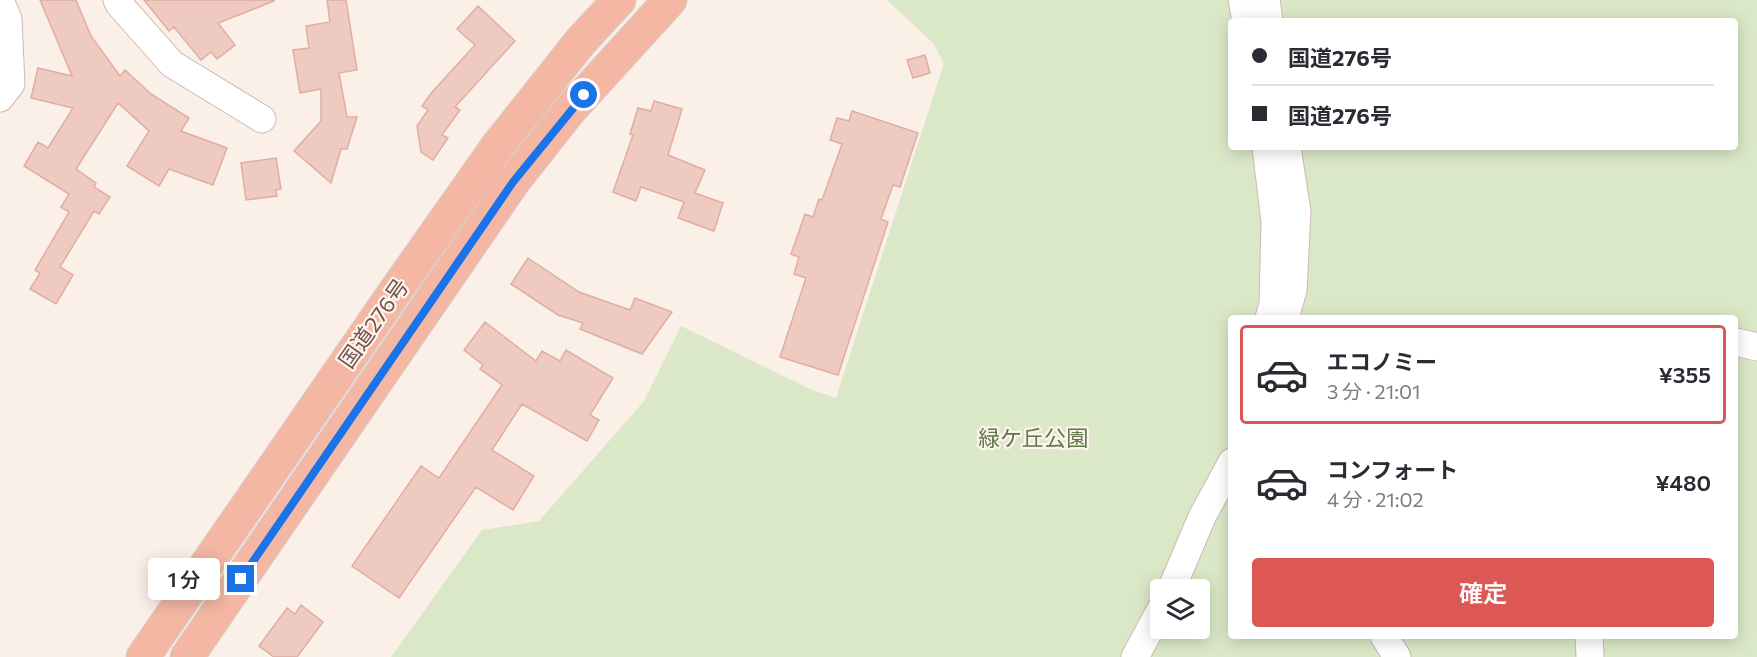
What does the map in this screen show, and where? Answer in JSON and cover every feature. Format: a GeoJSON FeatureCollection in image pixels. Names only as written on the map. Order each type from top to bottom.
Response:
{"type":"FeatureCollection","features":[{"type":"Feature","properties":{"kind":"highway","name":"国道276号"},"geometry":{"type":"LineString","coordinates":[[143,657],[496,148],[581,40],[619,0]]}},
{"type":"Feature","properties":{"kind":"highway","name":"国道276号"},"geometry":{"type":"LineString","coordinates":[[187,657],[513,182],[569,111],[670,0]]}},
{"type":"Feature","properties":{"kind":"street"},"geometry":{"type":"LineString","coordinates":[[0,0],[8,19],[11,84],[0,98]]}},
{"type":"Feature","properties":{"kind":"street"},"geometry":{"type":"LineString","coordinates":[[117,0],[172,64],[262,119]]}},
{"type":"Feature","properties":{"kind":"street"},"geometry":{"type":"LineString","coordinates":[[1242,0],[1245,18]]}},
{"type":"Feature","properties":{"kind":"street"},"geometry":{"type":"LineString","coordinates":[[1266,0],[1269,18]]}},
{"type":"Feature","properties":{"kind":"street"},"geometry":{"type":"LineString","coordinates":[[1266,150],[1275,222],[1274,304],[1270,315]]}},
{"type":"Feature","properties":{"kind":"street"},"geometry":{"type":"LineString","coordinates":[[1286,315],[1293,290],[1297,212],[1287,150]]}},
{"type":"Feature","properties":{"kind":"street"},"geometry":{"type":"LineString","coordinates":[[1738,342],[1757,347]]}},
{"type":"Feature","properties":{"kind":"street"},"geometry":{"type":"LineString","coordinates":[[1176,579],[1202,517],[1228,469]]}},
{"type":"Feature","properties":{"kind":"street"},"geometry":{"type":"LineString","coordinates":[[1136,657],[1150,630]]}},
{"type":"Feature","properties":{"kind":"street"},"geometry":{"type":"LineString","coordinates":[[1386,639],[1397,657]]}},
{"type":"Feature","properties":{"kind":"street"},"geometry":{"type":"LineString","coordinates":[[1589,639],[1590,657]]}},
{"type":"Feature","properties":{"kind":"green space","name":"緑ケ丘公園"},"geometry":{"type":"Polygon","coordinates":[[[887,0],[1757,0],[1757,657],[391,657],[482,530],[539,521],[644,401],[681,326],[810,389],[836,398],[944,63],[933,43],[887,0]]]}},
{"type":"Feature","properties":{"kind":"building"},"geometry":{"type":"Polygon","coordinates":[[[40,0],[76,0],[91,36],[120,76],[125,70],[151,94],[189,118],[181,131],[227,148],[213,185],[169,169],[159,186],[127,166],[149,131],[118,103],[76,169],[96,183],[94,187],[110,197],[99,214],[94,211],[60,267],[73,275],[56,304],[30,289],[40,273],[35,270],[69,212],[61,207],[69,194],[24,166],[38,142],[48,148],[73,108],[31,98],[38,68],[72,76],[40,0]]]}},
{"type":"Feature","properties":{"kind":"building"},"geometry":{"type":"Polygon","coordinates":[[[144,0],[274,1],[218,23],[235,45],[217,59],[211,52],[201,60],[174,27],[169,31],[144,0]]]}},
{"type":"Feature","properties":{"kind":"building"},"geometry":{"type":"Polygon","coordinates":[[[327,0],[346,0],[357,70],[339,73],[347,117],[357,117],[347,149],[341,149],[331,183],[294,151],[321,121],[321,89],[300,93],[293,50],[309,48],[306,26],[330,22],[327,0]]]}},
{"type":"Feature","properties":{"kind":"building"},"geometry":{"type":"Polygon","coordinates":[[[478,6],[515,41],[455,107],[460,110],[442,135],[448,138],[433,160],[421,152],[417,126],[428,110],[422,106],[475,45],[457,29],[478,6]]]}},
{"type":"Feature","properties":{"kind":"building"},"geometry":{"type":"Polygon","coordinates":[[[925,55],[930,73],[913,78],[907,60],[925,55]]]}},
{"type":"Feature","properties":{"kind":"building"},"geometry":{"type":"Polygon","coordinates":[[[654,101],[682,109],[668,155],[705,170],[695,193],[723,203],[714,231],[678,218],[684,202],[641,187],[636,201],[613,192],[633,135],[630,134],[638,108],[651,111],[654,101]]]}},
{"type":"Feature","properties":{"kind":"building"},"geometry":{"type":"Polygon","coordinates":[[[852,111],[918,133],[900,187],[893,185],[881,219],[888,222],[838,375],[780,357],[806,278],[794,274],[799,257],[791,254],[805,214],[813,217],[819,199],[822,200],[842,144],[830,140],[837,118],[849,121],[852,111]]]}},
{"type":"Feature","properties":{"kind":"building"},"geometry":{"type":"Polygon","coordinates":[[[276,158],[281,189],[276,190],[277,196],[246,200],[241,163],[276,158]]]}},
{"type":"Feature","properties":{"kind":"building"},"geometry":{"type":"Polygon","coordinates":[[[528,258],[579,292],[630,310],[635,298],[672,312],[642,354],[580,329],[583,323],[558,315],[511,284],[528,258]]]}},
{"type":"Feature","properties":{"kind":"building"},"geometry":{"type":"Polygon","coordinates":[[[485,322],[536,361],[542,351],[560,361],[566,350],[613,378],[590,415],[599,420],[587,441],[522,404],[492,450],[534,476],[513,510],[476,487],[399,598],[352,566],[421,466],[439,478],[502,385],[480,369],[483,365],[464,350],[485,322]]]}},
{"type":"Feature","properties":{"kind":"building"},"geometry":{"type":"Polygon","coordinates":[[[301,605],[323,622],[297,657],[274,657],[259,646],[287,608],[295,614],[301,605]]]}},
{"type":"Feature","properties":{"kind":"route"},"geometry":{"type":"LineString","coordinates":[[241,579],[513,182],[584,95]]}}]}
